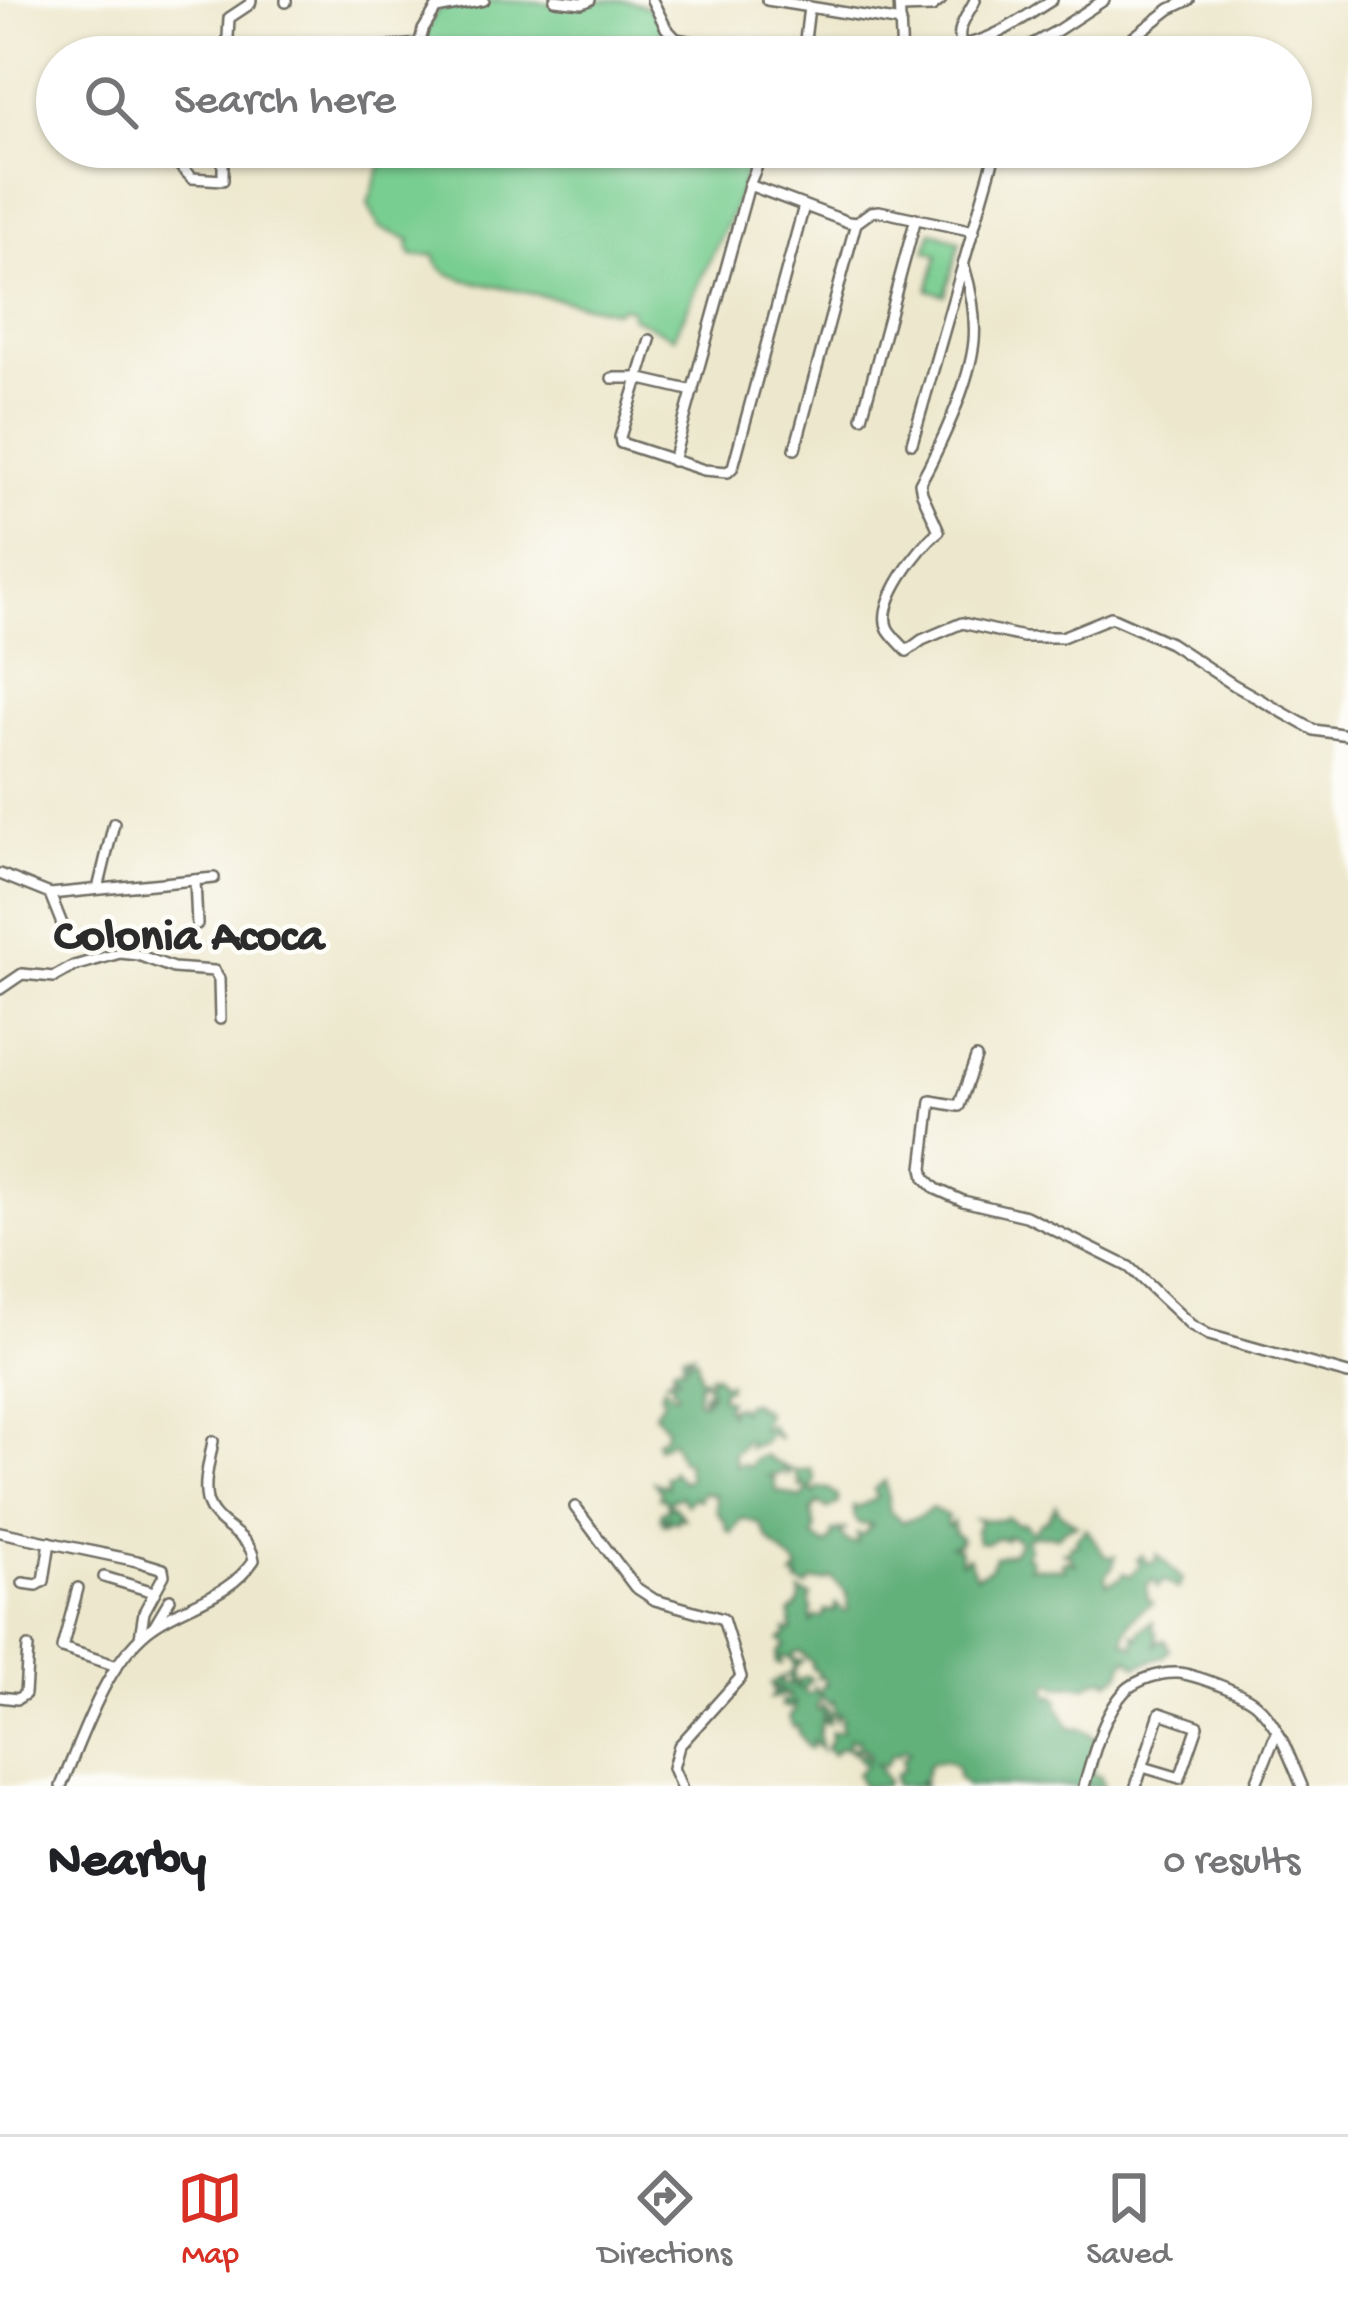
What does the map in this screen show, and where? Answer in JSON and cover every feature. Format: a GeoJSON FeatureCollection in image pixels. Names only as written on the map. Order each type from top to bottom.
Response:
{"type":"FeatureCollection","features":[{"type":"Feature","properties":{"kind":"street"},"geometry":{"type":"LineString","coordinates":[[228,36],[229,18],[251,0]]}},
{"type":"Feature","properties":{"kind":"street"},"geometry":{"type":"LineString","coordinates":[[422,36],[436,9],[484,0]]}},
{"type":"Feature","properties":{"kind":"street"},"geometry":{"type":"LineString","coordinates":[[555,0],[590,0]]}},
{"type":"Feature","properties":{"kind":"street"},"geometry":{"type":"LineString","coordinates":[[652,0],[673,36]]}},
{"type":"Feature","properties":{"kind":"street"},"geometry":{"type":"LineString","coordinates":[[767,0],[901,22]]}},
{"type":"Feature","properties":{"kind":"street"},"geometry":{"type":"LineString","coordinates":[[901,36],[900,4],[932,8],[941,0]]}},
{"type":"Feature","properties":{"kind":"street"},"geometry":{"type":"LineString","coordinates":[[959,36],[975,0]]}},
{"type":"Feature","properties":{"kind":"street"},"geometry":{"type":"LineString","coordinates":[[987,36],[1052,0]]}},
{"type":"Feature","properties":{"kind":"street"},"geometry":{"type":"LineString","coordinates":[[1048,36],[1104,0]]}},
{"type":"Feature","properties":{"kind":"street"},"geometry":{"type":"LineString","coordinates":[[1157,0],[1170,9]]}},
{"type":"Feature","properties":{"kind":"street"},"geometry":{"type":"LineString","coordinates":[[1135,36],[1189,0]]}},
{"type":"Feature","properties":{"kind":"street"},"geometry":{"type":"LineString","coordinates":[[806,36],[809,8]]}},
{"type":"Feature","properties":{"kind":"street"},"geometry":{"type":"LineString","coordinates":[[182,168],[192,178],[223,180],[223,168]]}},
{"type":"Feature","properties":{"kind":"street"},"geometry":{"type":"LineString","coordinates":[[673,461],[756,168]]}},
{"type":"Feature","properties":{"kind":"street"},"geometry":{"type":"LineString","coordinates":[[912,443],[992,168]]}},
{"type":"Feature","properties":{"kind":"street"},"geometry":{"type":"LineString","coordinates":[[749,185],[856,223]]}},
{"type":"Feature","properties":{"kind":"street"},"geometry":{"type":"LineString","coordinates":[[650,340],[620,437],[623,445],[728,472],[734,467],[804,206]]}},
{"type":"Feature","properties":{"kind":"street"},"geometry":{"type":"LineString","coordinates":[[795,449],[856,223],[879,211],[974,231]]}},
{"type":"Feature","properties":{"kind":"street"},"geometry":{"type":"LineString","coordinates":[[862,417],[916,218]]}},
{"type":"Feature","properties":{"kind":"street"},"geometry":{"type":"LineString","coordinates":[[964,266],[974,347],[950,421],[920,483],[939,531],[905,567],[886,614],[888,629],[907,651],[962,623],[1023,637],[1062,637],[1111,617],[1170,643],[1314,730],[1348,735]]}},
{"type":"Feature","properties":{"kind":"street"},"geometry":{"type":"LineString","coordinates":[[612,378],[638,378],[693,391]]}},
{"type":"Feature","properties":{"kind":"street"},"geometry":{"type":"LineString","coordinates":[[98,890],[114,823]]}},
{"type":"Feature","properties":{"kind":"street"},"geometry":{"type":"LineString","coordinates":[[0,874],[50,894],[214,878]]}},
{"type":"Feature","properties":{"kind":"street"},"geometry":{"type":"LineString","coordinates":[[195,880],[197,924]]}},
{"type":"Feature","properties":{"kind":"street"},"geometry":{"type":"LineString","coordinates":[[50,894],[68,939]]}},
{"type":"Feature","properties":{"kind":"street"},"geometry":{"type":"LineString","coordinates":[[0,989],[22,974],[54,977],[74,966],[130,953],[173,968],[214,971],[219,980],[220,1019]]}},
{"type":"Feature","properties":{"kind":"street"},"geometry":{"type":"LineString","coordinates":[[976,1058],[959,1106],[931,1101],[923,1168],[936,1189],[963,1201],[1026,1216],[1129,1267],[1209,1335],[1348,1374]]}},
{"type":"Feature","properties":{"kind":"street"},"geometry":{"type":"LineString","coordinates":[[62,1786],[116,1666],[140,1637],[227,1589],[254,1560],[251,1546],[207,1503],[213,1441]]}},
{"type":"Feature","properties":{"kind":"street"},"geometry":{"type":"LineString","coordinates":[[575,1507],[634,1587],[656,1600],[723,1619],[741,1677],[680,1746],[674,1768],[681,1786]]}},
{"type":"Feature","properties":{"kind":"street"},"geometry":{"type":"LineString","coordinates":[[0,1532],[160,1567],[164,1574],[140,1624],[140,1637]]}},
{"type":"Feature","properties":{"kind":"street"},"geometry":{"type":"LineString","coordinates":[[23,1583],[44,1581],[50,1542]]}},
{"type":"Feature","properties":{"kind":"street"},"geometry":{"type":"LineString","coordinates":[[104,1576],[154,1592]]}},
{"type":"Feature","properties":{"kind":"street"},"geometry":{"type":"LineString","coordinates":[[78,1588],[62,1648],[116,1666]]}},
{"type":"Feature","properties":{"kind":"street"},"geometry":{"type":"LineString","coordinates":[[154,1626],[170,1599]]}},
{"type":"Feature","properties":{"kind":"street"},"geometry":{"type":"LineString","coordinates":[[0,1697],[17,1699],[25,1694],[28,1647]]}},
{"type":"Feature","properties":{"kind":"street"},"geometry":{"type":"LineString","coordinates":[[1084,1786],[1114,1705],[1129,1686],[1178,1673],[1236,1691],[1258,1705],[1277,1731],[1302,1786]]}},
{"type":"Feature","properties":{"kind":"street"},"geometry":{"type":"LineString","coordinates":[[1136,1786],[1160,1713],[1198,1726],[1180,1778],[1143,1767]]}},
{"type":"Feature","properties":{"kind":"street"},"geometry":{"type":"LineString","coordinates":[[1255,1786],[1277,1731]]}},
{"type":"Feature","properties":{"kind":"green space"},"geometry":{"type":"Polygon","coordinates":[[[500,0],[631,2],[659,17],[662,36],[426,36],[437,10],[500,0]]]}},
{"type":"Feature","properties":{"kind":"green space"},"geometry":{"type":"Polygon","coordinates":[[[380,168],[748,168],[674,337],[631,316],[631,309],[615,311],[450,274],[434,255],[412,256],[411,240],[379,227],[368,204],[380,168]]]}},
{"type":"Feature","properties":{"kind":"green space"},"geometry":{"type":"Polygon","coordinates":[[[932,231],[960,242],[945,295],[928,290],[938,255],[926,251],[932,231]]]}},
{"type":"Feature","properties":{"kind":"green space"},"geometry":{"type":"Polygon","coordinates":[[[695,1352],[687,1357],[688,1363],[697,1359],[700,1378],[706,1378],[699,1383],[697,1400],[703,1403],[709,1398],[712,1390],[702,1396],[709,1387],[705,1384],[710,1374],[716,1375],[722,1384],[729,1383],[720,1397],[728,1400],[729,1413],[729,1408],[738,1406],[740,1411],[753,1402],[766,1412],[761,1430],[770,1425],[780,1439],[769,1433],[764,1442],[748,1448],[749,1441],[743,1441],[733,1454],[736,1466],[749,1467],[765,1455],[792,1470],[787,1476],[784,1469],[769,1476],[776,1490],[801,1498],[809,1489],[799,1486],[804,1483],[795,1471],[811,1469],[814,1494],[819,1488],[829,1489],[838,1497],[838,1504],[828,1509],[818,1502],[812,1511],[813,1537],[826,1545],[833,1531],[847,1529],[840,1533],[847,1542],[858,1543],[857,1534],[863,1535],[872,1525],[859,1524],[853,1506],[877,1498],[874,1489],[885,1481],[890,1512],[902,1522],[932,1508],[948,1516],[948,1527],[953,1522],[954,1533],[961,1538],[952,1546],[959,1549],[961,1562],[968,1557],[976,1576],[990,1568],[995,1557],[1012,1553],[1019,1543],[1007,1536],[978,1542],[980,1522],[976,1519],[1007,1517],[1031,1531],[1046,1521],[1056,1505],[1077,1525],[1058,1536],[1026,1538],[1029,1567],[1065,1569],[1062,1563],[1067,1560],[1075,1564],[1063,1552],[1077,1545],[1076,1539],[1086,1528],[1106,1557],[1115,1556],[1105,1577],[1107,1584],[1124,1573],[1130,1576],[1141,1565],[1137,1560],[1142,1555],[1147,1563],[1155,1561],[1157,1554],[1182,1579],[1178,1589],[1164,1581],[1158,1587],[1154,1580],[1146,1586],[1153,1603],[1133,1618],[1125,1635],[1124,1641],[1135,1647],[1134,1634],[1139,1638],[1140,1630],[1153,1621],[1156,1645],[1165,1640],[1169,1650],[1163,1657],[1137,1666],[1129,1658],[1121,1673],[1108,1682],[1107,1678],[1085,1687],[1060,1687],[1051,1682],[1046,1689],[1051,1698],[1054,1694],[1059,1699],[1071,1729],[1085,1730],[1096,1739],[1093,1775],[1100,1776],[1104,1786],[967,1786],[958,1778],[957,1767],[945,1761],[929,1764],[919,1782],[924,1786],[895,1785],[895,1775],[903,1769],[902,1760],[909,1752],[903,1749],[885,1766],[876,1764],[888,1782],[885,1786],[863,1786],[857,1774],[865,1766],[857,1756],[864,1752],[868,1761],[870,1753],[863,1747],[854,1753],[849,1750],[859,1745],[859,1739],[849,1738],[848,1748],[833,1755],[826,1749],[831,1732],[842,1731],[843,1718],[840,1713],[836,1720],[833,1701],[830,1704],[822,1697],[817,1710],[822,1705],[832,1714],[829,1724],[823,1721],[828,1717],[824,1712],[819,1734],[821,1750],[813,1740],[808,1748],[789,1717],[795,1710],[794,1700],[791,1708],[781,1706],[790,1694],[771,1698],[776,1691],[783,1692],[776,1686],[773,1690],[771,1684],[786,1675],[781,1683],[791,1686],[789,1674],[794,1670],[799,1691],[798,1680],[811,1679],[804,1688],[806,1694],[814,1693],[814,1687],[820,1695],[822,1685],[827,1684],[823,1677],[817,1678],[819,1673],[800,1652],[793,1654],[794,1660],[802,1661],[794,1669],[788,1657],[776,1663],[785,1645],[779,1640],[786,1630],[792,1631],[790,1613],[799,1604],[800,1592],[811,1596],[811,1622],[826,1610],[833,1612],[836,1604],[848,1610],[847,1594],[832,1578],[812,1581],[807,1587],[797,1583],[799,1578],[793,1577],[799,1570],[796,1565],[769,1541],[760,1524],[742,1518],[732,1533],[726,1529],[715,1495],[702,1492],[699,1500],[694,1497],[686,1504],[681,1496],[670,1500],[686,1520],[678,1517],[677,1522],[663,1523],[670,1515],[661,1519],[661,1512],[669,1508],[659,1498],[654,1482],[667,1487],[665,1476],[672,1471],[683,1482],[689,1478],[686,1461],[680,1460],[672,1440],[658,1448],[656,1440],[665,1436],[666,1426],[654,1414],[664,1398],[660,1394],[664,1386],[677,1394],[674,1381],[666,1380],[679,1377],[672,1374],[673,1366],[683,1368],[683,1354],[695,1352]]]}},
{"type":"Feature","properties":{"kind":"district","name":"Colonia Acoca"},"geometry":{"type":"Point","coordinates":[189,939]}}]}
